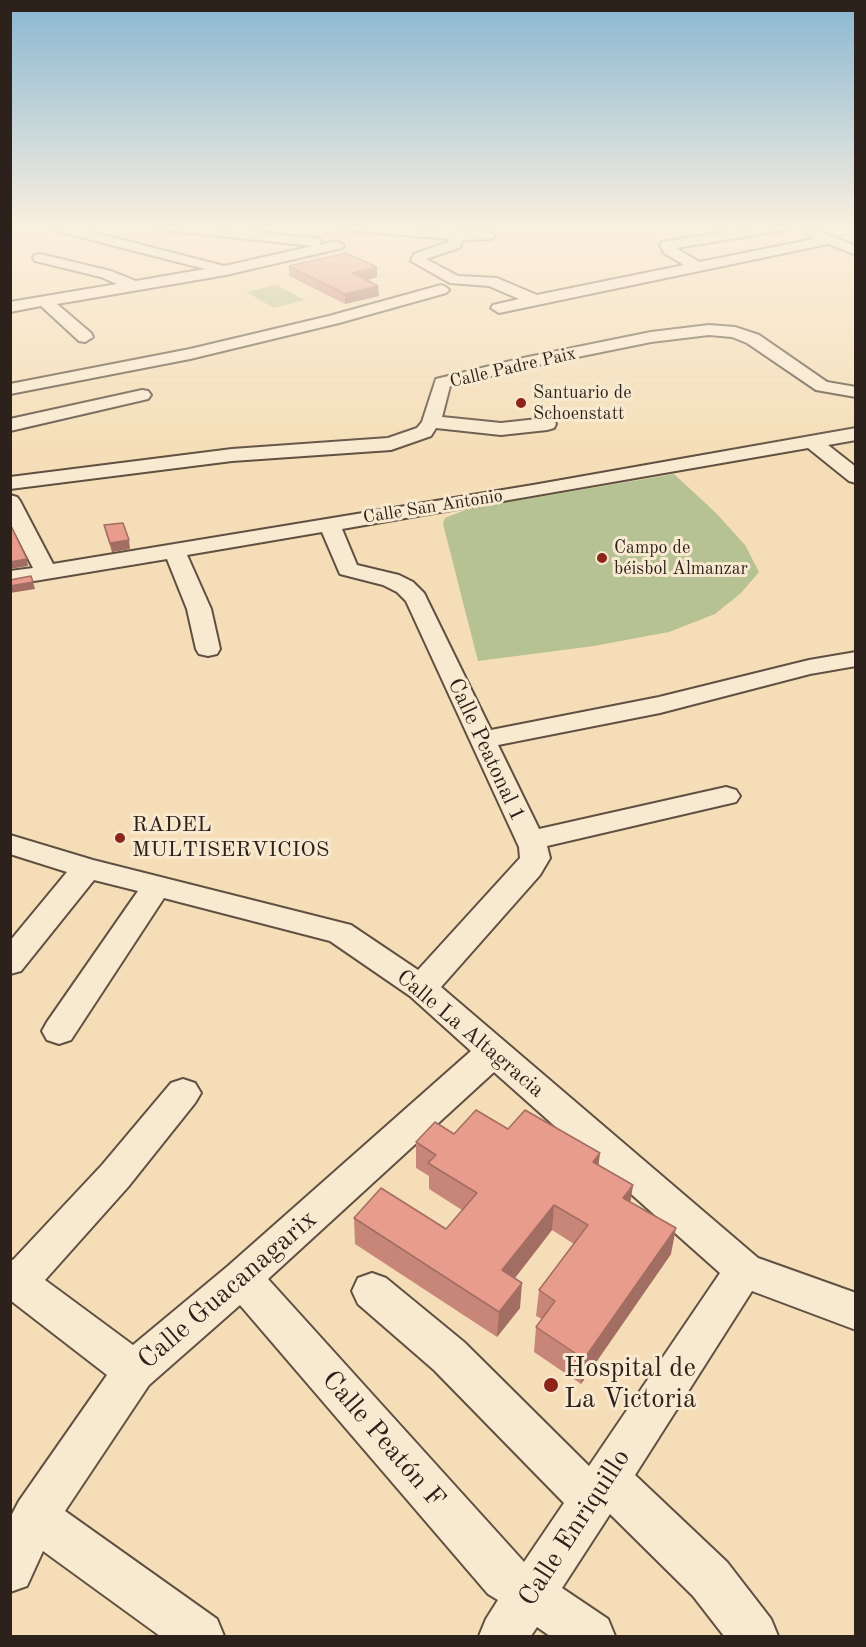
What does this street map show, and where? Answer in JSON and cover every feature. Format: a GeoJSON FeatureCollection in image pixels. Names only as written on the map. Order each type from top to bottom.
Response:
{"type":"FeatureCollection","features":[{"type":"Feature","properties":{"kind":"street"},"geometry":{"type":"LineString","coordinates":[[10,307],[33,303]]}},
{"type":"Feature","properties":{"kind":"street"},"geometry":{"type":"LineString","coordinates":[[46,303],[85,337]]}},
{"type":"Feature","properties":{"kind":"street"},"geometry":{"type":"LineString","coordinates":[[10,389],[190,354],[395,303]]}},
{"type":"Feature","properties":{"kind":"street"},"geometry":{"type":"LineString","coordinates":[[500,308],[522,303]]}},
{"type":"Feature","properties":{"kind":"street","name":"Calle Padre Paix"},"geometry":{"type":"LineString","coordinates":[[431,422],[442,383],[523,363],[651,338],[710,330],[735,333],[753,339],[822,386],[855,392]]}},
{"type":"Feature","properties":{"kind":"street"},"geometry":{"type":"LineString","coordinates":[[10,425],[142,395]]}},
{"type":"Feature","properties":{"kind":"street"},"geometry":{"type":"LineString","coordinates":[[10,483],[232,455],[391,444],[424,432],[431,422],[501,429],[547,424]]}},
{"type":"Feature","properties":{"kind":"street","name":"Calle San Antonio"},"geometry":{"type":"LineString","coordinates":[[10,578],[532,491],[855,434]]}},
{"type":"Feature","properties":{"kind":"street"},"geometry":{"type":"LineString","coordinates":[[811,441],[855,477]]}},
{"type":"Feature","properties":{"kind":"street"},"geometry":{"type":"LineString","coordinates":[[10,501],[46,572]]}},
{"type":"Feature","properties":{"kind":"street","name":"Calle Peatonal 1"},"geometry":{"type":"LineString","coordinates":[[329,524],[348,569],[391,580],[405,587],[416,598],[530,841],[535,858],[530,868],[421,988]]}},
{"type":"Feature","properties":{"kind":"street"},"geometry":{"type":"LineString","coordinates":[[174,550],[199,609],[208,649]]}},
{"type":"Feature","properties":{"kind":"street"},"geometry":{"type":"LineString","coordinates":[[482,740],[660,705],[809,667],[855,659]]}},
{"type":"Feature","properties":{"kind":"street"},"geometry":{"type":"LineString","coordinates":[[530,841],[726,796]]}},
{"type":"Feature","properties":{"kind":"street","name":"Calle La Altagracia"},"geometry":{"type":"LineString","coordinates":[[10,844],[87,868],[340,933],[421,988],[744,1270]]}},
{"type":"Feature","properties":{"kind":"street"},"geometry":{"type":"LineString","coordinates":[[10,963],[87,868]]}},
{"type":"Feature","properties":{"kind":"street"},"geometry":{"type":"LineString","coordinates":[[59,1031],[157,886]]}},
{"type":"Feature","properties":{"kind":"street","name":"Calle Guacanagarix"},"geometry":{"type":"LineString","coordinates":[[10,1569],[35,1517],[134,1371],[242,1278],[457,1086],[493,1051]]}},
{"type":"Feature","properties":{"kind":"street"},"geometry":{"type":"LineString","coordinates":[[134,1371],[14,1279],[115,1176],[183,1093]]}},
{"type":"Feature","properties":{"kind":"street"},"geometry":{"type":"LineString","coordinates":[[744,1270],[855,1312]]}},
{"type":"Feature","properties":{"kind":"street","name":"Calle Enriquillo"},"geometry":{"type":"LineString","coordinates":[[503,1636],[744,1270]]}},
{"type":"Feature","properties":{"kind":"street","name":"Calle Peatón F"},"geometry":{"type":"LineString","coordinates":[[242,1278],[505,1577],[591,1636]]}},
{"type":"Feature","properties":{"kind":"street"},"geometry":{"type":"LineString","coordinates":[[372,1292],[449,1356],[600,1490],[710,1579],[754,1636]]}},
{"type":"Feature","properties":{"kind":"street"},"geometry":{"type":"LineString","coordinates":[[35,1517],[200,1636]]}},
{"type":"Feature","properties":{"kind":"green space"},"geometry":{"type":"Polygon","coordinates":[[[265,303],[294,303],[274,308],[265,303]]]}},
{"type":"Feature","properties":{"kind":"green space","name":"Campo de béisbol Almanzar"},"geometry":{"type":"Polygon","coordinates":[[[674,474],[717,514],[745,545],[759,572],[741,593],[715,614],[669,632],[594,646],[478,661],[443,524],[445,518],[468,509],[674,474]]]}},
{"type":"Feature","properties":{"kind":"building"},"geometry":{"type":"Polygon","coordinates":[[[123,523],[129,540],[110,543],[104,525],[123,523]]]}},
{"type":"Feature","properties":{"kind":"building"},"geometry":{"type":"Polygon","coordinates":[[[11,526],[27,559],[10,562],[11,526]]]}},
{"type":"Feature","properties":{"kind":"building"},"geometry":{"type":"Polygon","coordinates":[[[31,576],[33,582],[10,586],[10,580],[31,576]]]}},
{"type":"Feature","properties":{"kind":"building"},"geometry":{"type":"Polygon","coordinates":[[[476,1110],[508,1129],[525,1110],[600,1153],[593,1162],[633,1185],[623,1198],[676,1228],[584,1359],[536,1327],[555,1301],[539,1290],[588,1225],[554,1205],[502,1270],[522,1283],[499,1312],[354,1218],[381,1188],[446,1229],[477,1193],[428,1163],[436,1155],[416,1142],[435,1122],[454,1134],[476,1110]]]}},
{"type":"Feature","properties":{"kind":"place","name":"Santuario de Schoenstatt"},"geometry":{"type":"Point","coordinates":[521,403]}},
{"type":"Feature","properties":{"kind":"place","name":"Campo de béisbol Almanzar"},"geometry":{"type":"Point","coordinates":[602,558]}},
{"type":"Feature","properties":{"kind":"place","name":"RADEL MULTISERVICIOS"},"geometry":{"type":"Point","coordinates":[120,838]}},
{"type":"Feature","properties":{"kind":"place","name":"Hospital de La Victoria"},"geometry":{"type":"Point","coordinates":[551,1385]}}]}
